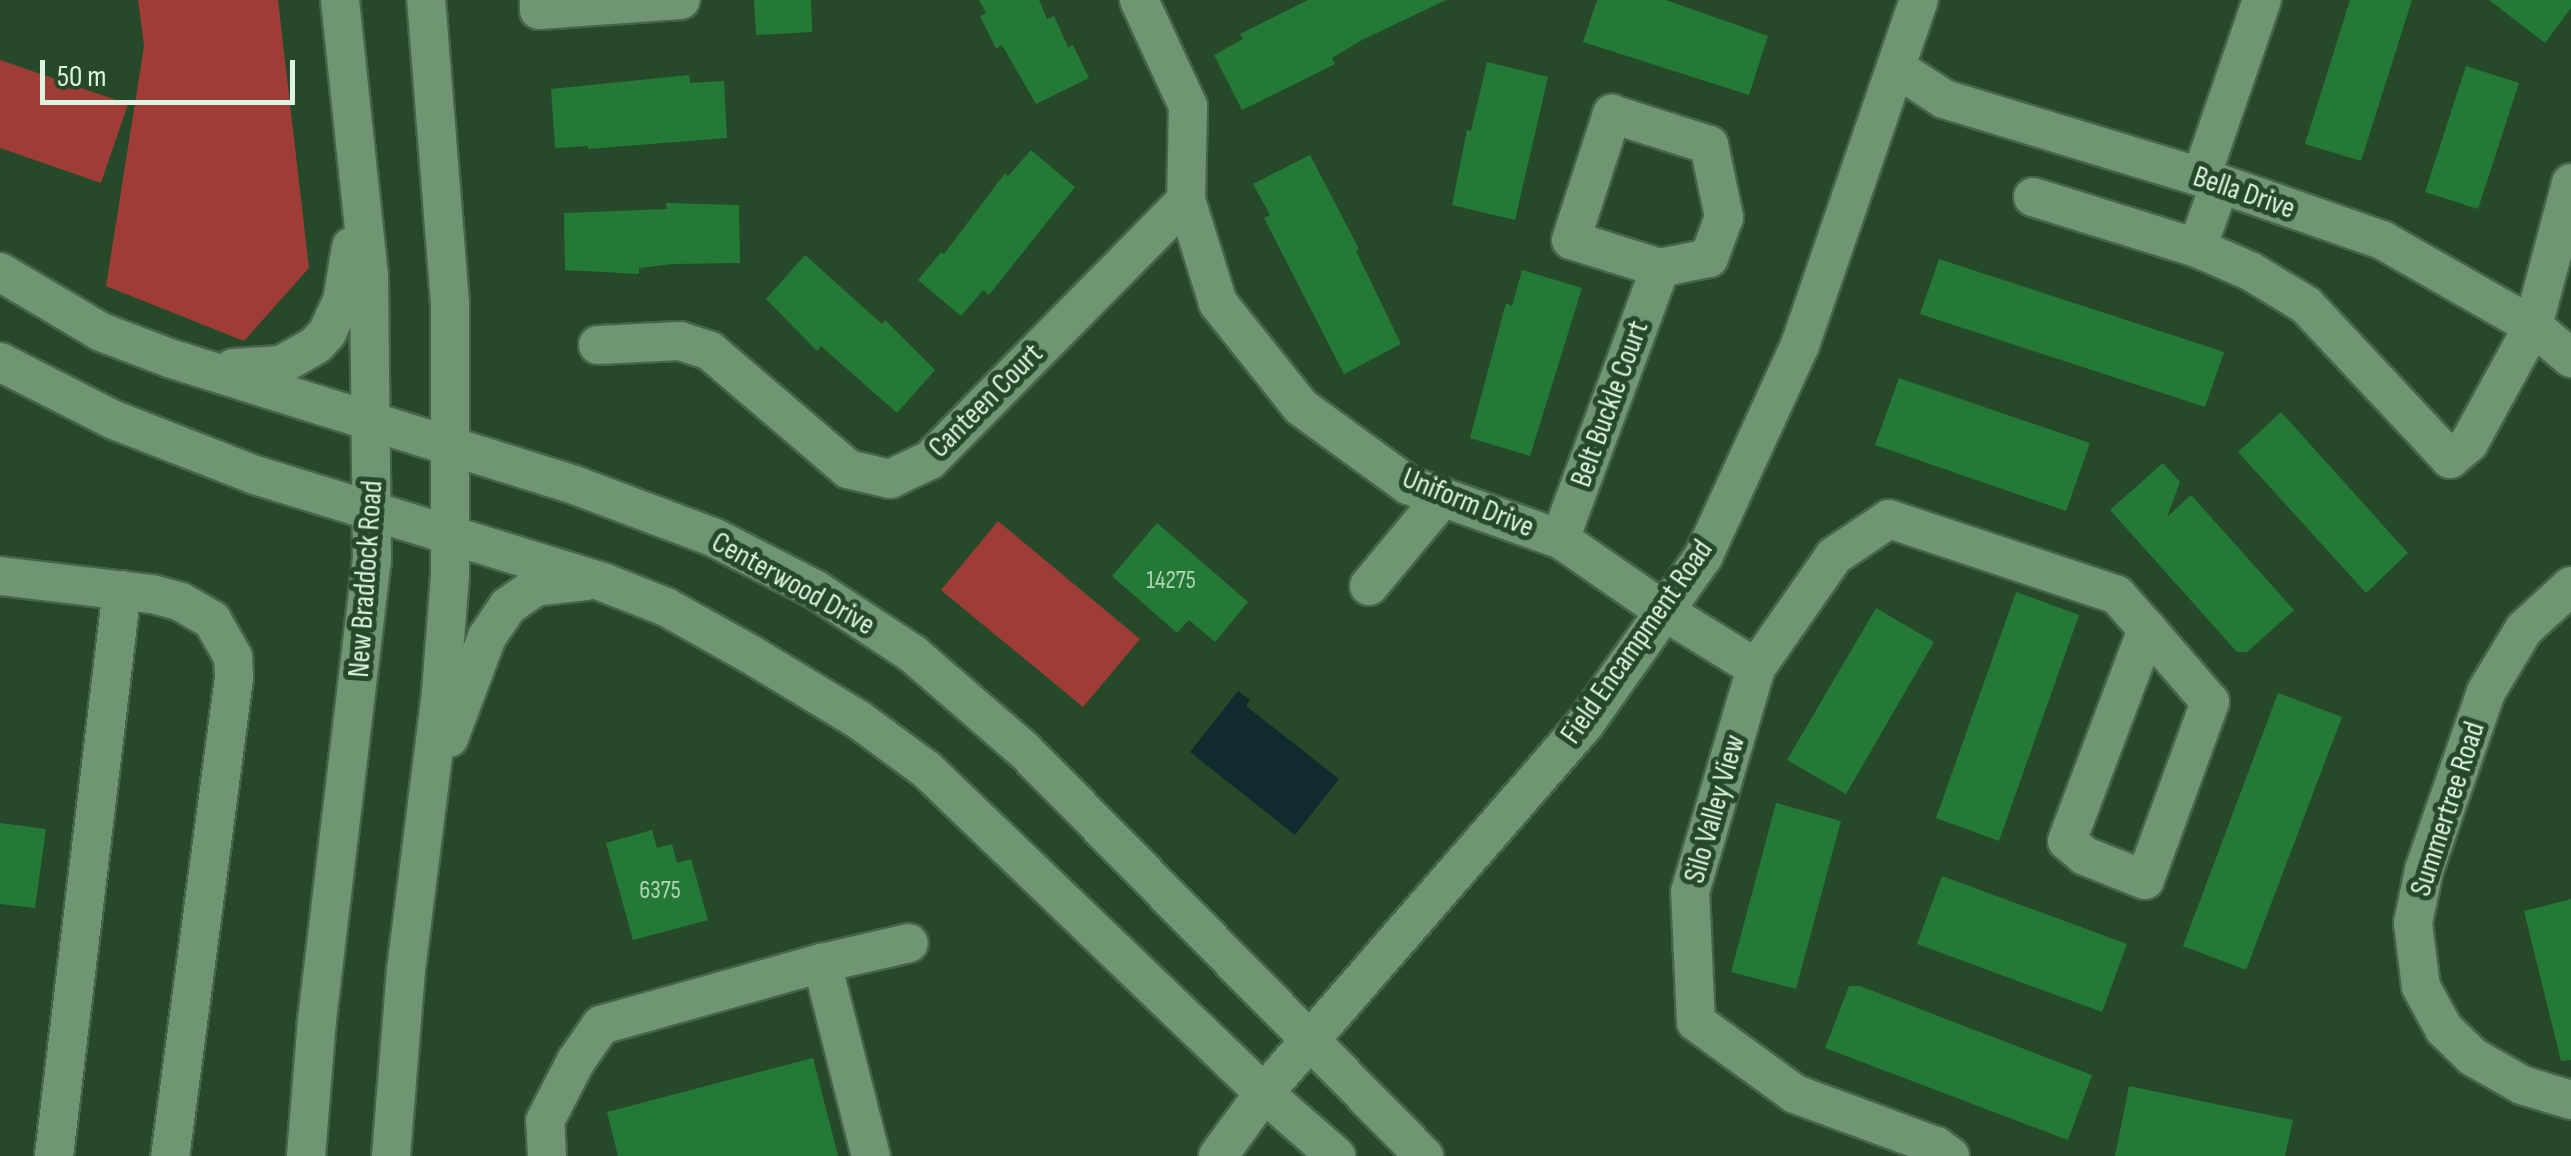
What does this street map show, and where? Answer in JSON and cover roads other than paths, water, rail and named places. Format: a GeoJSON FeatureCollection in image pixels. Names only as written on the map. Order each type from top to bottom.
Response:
{"type":"FeatureCollection","features":[{"type":"Feature","properties":{"kind":"street","name":"New Braddock Road"},"geometry":{"type":"LineString","coordinates":[[306,1156],[316,1020],[358,704],[374,511],[369,276],[340,0]]}},
{"type":"Feature","properties":{"kind":"street"},"geometry":{"type":"LineString","coordinates":[[390,1156],[426,796],[441,692],[450,534],[444,189],[426,0]]}},
{"type":"Feature","properties":{"kind":"street"},"geometry":{"type":"LineString","coordinates":[[539,0],[539,10],[681,0]]}},
{"type":"Feature","properties":{"kind":"street","name":"Field Encampment Road"},"geometry":{"type":"LineString","coordinates":[[1218,1156],[1264,1093],[1584,724],[1703,556],[1800,345],[1920,0]]}},
{"type":"Feature","properties":{"kind":"street"},"geometry":{"type":"LineString","coordinates":[[2197,248],[2211,181],[2262,0]]}},
{"type":"Feature","properties":{"kind":"street","name":"Uniform Drive"},"geometry":{"type":"LineString","coordinates":[[1154,5],[1188,106],[1186,200],[1218,303],[1301,407],[1408,485],[1560,539],[1664,612]]}},
{"type":"Feature","properties":{"kind":"street","name":"Bella Drive"},"geometry":{"type":"LineString","coordinates":[[1898,69],[1944,99],[2211,181],[2382,240],[2533,326],[2571,358]]}},
{"type":"Feature","properties":{"kind":"street"},"geometry":{"type":"LineString","coordinates":[[1612,114],[1709,145],[1724,216],[1709,258],[1660,268],[1571,240],[1612,114]]}},
{"type":"Feature","properties":{"kind":"street"},"geometry":{"type":"LineString","coordinates":[[202,368],[281,365],[298,359],[327,333],[346,282],[360,180]]}},
{"type":"Feature","properties":{"kind":"street"},"geometry":{"type":"LineString","coordinates":[[2032,197],[2197,248],[2250,271],[2306,306],[2450,459],[2469,442],[2533,326],[2571,183]]}},
{"type":"Feature","properties":{"kind":"street","name":"Canteen Court"},"geometry":{"type":"LineString","coordinates":[[598,346],[680,341],[710,351],[848,469],[890,479],[930,460],[1186,200]]}},
{"type":"Feature","properties":{"kind":"street","name":"Belt Buckle Court"},"geometry":{"type":"LineString","coordinates":[[1560,539],[1660,268]]}},
{"type":"Feature","properties":{"kind":"street","name":"Centerwood Drive"},"geometry":{"type":"LineString","coordinates":[[0,272],[101,332],[202,368],[577,486],[715,538],[816,590],[912,654],[1024,750],[1424,1156]]}},
{"type":"Feature","properties":{"kind":"street"},"geometry":{"type":"LineString","coordinates":[[0,362],[131,427],[255,475],[605,582],[666,606],[750,654],[858,720],[928,770],[1264,1093],[1336,1156]]}},
{"type":"Feature","properties":{"kind":"street"},"geometry":{"type":"LineString","coordinates":[[1369,586],[1443,498]]}},
{"type":"Feature","properties":{"kind":"street","name":"Silo Valley View"},"geometry":{"type":"LineString","coordinates":[[1950,1156],[1936,1146],[1795,1094],[1696,1022],[1690,892],[1756,668],[1834,556],[1889,519],[2116,595],[2210,702],[2145,880],[2084,856],[2067,841],[2146,630]]}},
{"type":"Feature","properties":{"kind":"street"},"geometry":{"type":"LineString","coordinates":[[0,576],[152,594],[199,612],[225,636],[233,656],[234,678],[170,1156]]}},
{"type":"Feature","properties":{"kind":"street"},"geometry":{"type":"LineString","coordinates":[[426,796],[498,616],[535,587],[559,582],[605,582]]}},
{"type":"Feature","properties":{"kind":"street","name":"Summertree Road"},"geometry":{"type":"LineString","coordinates":[[2571,586],[2524,629],[2486,692],[2424,870],[2413,922],[2421,987],[2444,1029],[2473,1058],[2522,1086],[2571,1100]]}},
{"type":"Feature","properties":{"kind":"street"},"geometry":{"type":"LineString","coordinates":[[54,1156],[122,590]]}},
{"type":"Feature","properties":{"kind":"street"},"geometry":{"type":"LineString","coordinates":[[1664,612],[1756,668]]}},
{"type":"Feature","properties":{"kind":"street"},"geometry":{"type":"LineString","coordinates":[[547,1156],[546,1121],[576,1061],[601,1024],[909,942]]}},
{"type":"Feature","properties":{"kind":"street"},"geometry":{"type":"LineString","coordinates":[[822,963],[870,1156]]}},
{"type":"Feature","properties":{"kind":"water"},"geometry":{"type":"Polygon","coordinates":[[[1238,691],[1250,700],[1246,706],[1339,779],[1295,835],[1190,752],[1238,691]]]}}]}
